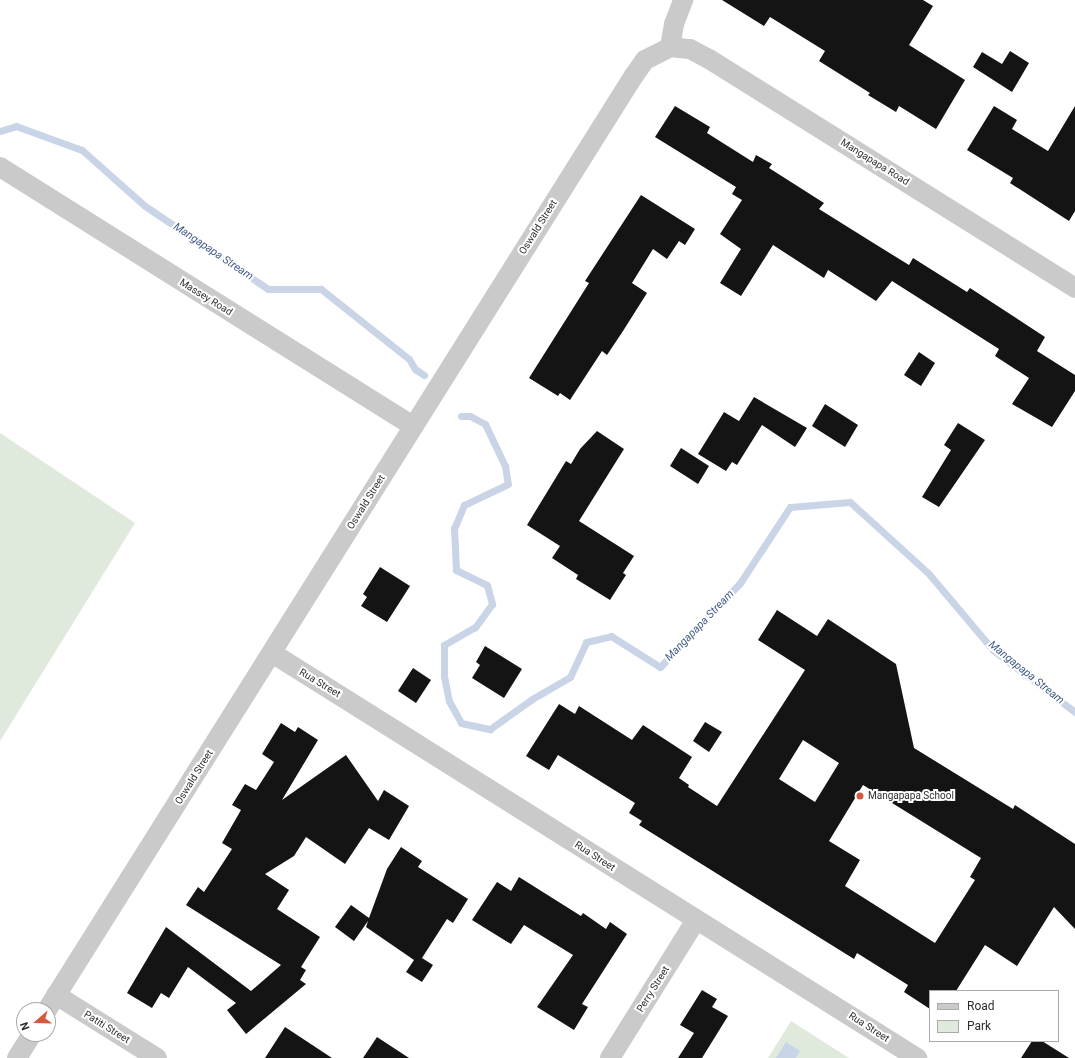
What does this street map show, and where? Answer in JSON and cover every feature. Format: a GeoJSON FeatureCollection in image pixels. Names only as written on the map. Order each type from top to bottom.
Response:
{"type":"FeatureCollection","features":[{"type":"Feature","properties":{"kind":"street"},"geometry":{"type":"LineString","coordinates":[[670,47],[674,24],[683,0]]}},
{"type":"Feature","properties":{"kind":"street","name":"Mangapapa Road"},"geometry":{"type":"LineString","coordinates":[[670,47],[690,49],[709,58],[1075,288]]}},
{"type":"Feature","properties":{"kind":"street","name":"Oswald Street"},"geometry":{"type":"LineString","coordinates":[[53,1002],[644,60],[670,47]]}},
{"type":"Feature","properties":{"kind":"street","name":"Massey Road"},"geometry":{"type":"LineString","coordinates":[[0,167],[413,426]]}},
{"type":"Feature","properties":{"kind":"street","name":"Rua Street"},"geometry":{"type":"LineString","coordinates":[[272,653],[917,1058]]}},
{"type":"Feature","properties":{"kind":"street","name":"Perry Street"},"geometry":{"type":"LineString","coordinates":[[610,1058],[696,920]]}},
{"type":"Feature","properties":{"kind":"street","name":"Patiti Street"},"geometry":{"type":"LineString","coordinates":[[56,1005],[157,1058]]}},
{"type":"Feature","properties":{"kind":"street"},"geometry":{"type":"LineString","coordinates":[[17,1058],[27,1042]]}},
{"type":"Feature","properties":{"kind":"green space"},"geometry":{"type":"Polygon","coordinates":[[[0,433],[135,523],[0,741],[0,433]]]}},
{"type":"Feature","properties":{"kind":"green space"},"geometry":{"type":"Polygon","coordinates":[[[791,1021],[849,1058],[768,1058],[791,1021]]]}},
{"type":"Feature","properties":{"kind":"water"},"geometry":{"type":"Polygon","coordinates":[[[786,1042],[800,1051],[796,1058],[776,1058],[786,1042]]]}},
{"type":"Feature","properties":{"kind":"building"},"geometry":{"type":"Polygon","coordinates":[[[722,0],[923,0],[933,6],[909,45],[965,80],[936,129],[899,106],[896,112],[868,95],[870,93],[819,61],[825,51],[770,17],[764,26],[722,0]]]}},
{"type":"Feature","properties":{"kind":"building"},"geometry":{"type":"Polygon","coordinates":[[[1010,51],[1029,63],[1012,92],[973,67],[982,52],[1002,64],[1010,51]]]}},
{"type":"Feature","properties":{"kind":"building"},"geometry":{"type":"Polygon","coordinates":[[[675,106],[710,127],[707,133],[753,162],[756,155],[772,164],[769,168],[824,203],[819,209],[875,244],[909,265],[913,258],[967,292],[970,288],[1045,337],[1037,351],[1075,375],[1075,391],[1052,427],[1012,404],[1029,378],[995,356],[999,349],[892,281],[876,301],[828,270],[824,278],[773,245],[741,296],[720,283],[741,249],[720,234],[742,200],[732,194],[736,187],[655,137],[675,106]]]}},
{"type":"Feature","properties":{"kind":"building"},"geometry":{"type":"Polygon","coordinates":[[[994,106],[1017,120],[1012,129],[1048,151],[1075,106],[1075,211],[1069,221],[1010,183],[1013,178],[967,150],[994,106]]]}},
{"type":"Feature","properties":{"kind":"building"},"geometry":{"type":"Polygon","coordinates":[[[641,195],[695,229],[685,245],[679,241],[667,259],[653,249],[632,283],[647,293],[623,331],[607,355],[602,351],[570,400],[560,393],[558,396],[529,378],[589,283],[585,281],[641,195]]]}},
{"type":"Feature","properties":{"kind":"building"},"geometry":{"type":"Polygon","coordinates":[[[919,352],[935,363],[921,386],[904,375],[919,352]]]}},
{"type":"Feature","properties":{"kind":"building"},"geometry":{"type":"Polygon","coordinates":[[[754,397],[807,428],[795,447],[762,425],[737,465],[732,462],[726,471],[698,454],[724,412],[739,421],[754,397]]]}},
{"type":"Feature","properties":{"kind":"building"},"geometry":{"type":"Polygon","coordinates":[[[825,404],[858,425],[845,447],[812,426],[825,404]]]}},
{"type":"Feature","properties":{"kind":"building"},"geometry":{"type":"Polygon","coordinates":[[[958,423],[985,440],[939,507],[922,497],[951,450],[944,445],[958,423]]]}},
{"type":"Feature","properties":{"kind":"building"},"geometry":{"type":"Polygon","coordinates":[[[597,431],[624,449],[579,521],[634,556],[623,573],[626,575],[610,600],[576,579],[578,575],[552,558],[560,546],[527,525],[566,461],[571,464],[580,449],[597,431]]]}},
{"type":"Feature","properties":{"kind":"building"},"geometry":{"type":"Polygon","coordinates":[[[681,448],[709,466],[698,484],[670,466],[681,448]]]}},
{"type":"Feature","properties":{"kind":"building"},"geometry":{"type":"Polygon","coordinates":[[[380,567],[410,586],[387,622],[361,606],[367,597],[363,594],[380,567]]]}},
{"type":"Feature","properties":{"kind":"building","name":"Mangapapa School"},"geometry":{"type":"Polygon","coordinates":[[[777,610],[817,636],[828,619],[896,664],[914,748],[1013,809],[1015,805],[1075,844],[1075,929],[1054,907],[1017,966],[985,945],[957,990],[929,990],[929,1008],[904,992],[908,985],[857,953],[854,959],[639,825],[642,821],[629,813],[635,803],[558,755],[549,770],[526,756],[559,704],[575,714],[579,706],[632,740],[643,725],[692,757],[679,778],[689,785],[688,787],[717,806],[805,670],[758,640],[777,610]],[[803,740],[779,779],[815,802],[839,763],[803,740]],[[863,785],[829,841],[860,860],[845,886],[935,943],[975,880],[970,877],[981,858],[863,785]]]}},
{"type":"Feature","properties":{"kind":"building"},"geometry":{"type":"Polygon","coordinates":[[[485,646],[522,669],[504,698],[472,678],[480,665],[476,662],[485,646]]]}},
{"type":"Feature","properties":{"kind":"building"},"geometry":{"type":"Polygon","coordinates":[[[413,668],[431,680],[416,703],[398,691],[413,668]]]}},
{"type":"Feature","properties":{"kind":"building"},"geometry":{"type":"Polygon","coordinates":[[[705,722],[722,732],[709,752],[693,741],[705,722]]]}},
{"type":"Feature","properties":{"kind":"building"},"geometry":{"type":"Polygon","coordinates":[[[281,723],[295,732],[298,727],[318,740],[282,800],[346,755],[378,801],[384,790],[409,806],[389,840],[369,828],[345,864],[306,837],[294,856],[265,874],[289,890],[277,909],[320,937],[301,967],[306,970],[300,980],[306,984],[246,1034],[227,1010],[236,1003],[188,967],[169,998],[161,993],[152,1008],[127,993],[166,927],[251,991],[281,965],[186,905],[198,887],[204,892],[232,849],[222,843],[241,810],[232,805],[245,784],[256,790],[274,762],[262,754],[281,723]]]}},
{"type":"Feature","properties":{"kind":"building"},"geometry":{"type":"Polygon","coordinates":[[[401,847],[422,861],[418,867],[468,899],[453,923],[447,919],[422,958],[433,965],[422,982],[406,972],[414,960],[366,927],[368,921],[354,941],[335,927],[351,905],[369,918],[387,869],[401,847]]]}},
{"type":"Feature","properties":{"kind":"building"},"geometry":{"type":"Polygon","coordinates":[[[519,877],[581,916],[583,913],[606,929],[610,922],[627,934],[582,1004],[588,1007],[574,1030],[537,1007],[573,955],[524,925],[511,944],[472,920],[497,882],[511,891],[519,877]]]}},
{"type":"Feature","properties":{"kind":"building"},"geometry":{"type":"Polygon","coordinates":[[[702,990],[717,999],[712,1007],[728,1016],[702,1058],[678,1058],[694,1033],[680,1025],[702,990]]]}},
{"type":"Feature","properties":{"kind":"building"},"geometry":{"type":"Polygon","coordinates":[[[285,1027],[332,1058],[265,1058],[285,1027]]]}},
{"type":"Feature","properties":{"kind":"building"},"geometry":{"type":"Polygon","coordinates":[[[377,1037],[409,1058],[363,1058],[377,1037]]]}},
{"type":"Feature","properties":{"kind":"building"},"geometry":{"type":"Polygon","coordinates":[[[1031,1042],[1044,1042],[1069,1058],[1021,1058],[1031,1042]]]}},
{"type":"Feature","properties":{"kind":"waterway","name":"Mangapapa Stream"},"geometry":{"type":"LineString","coordinates":[[0,131],[16,126],[82,150],[145,206],[268,289],[321,289],[409,359],[415,369],[424,375]]}},
{"type":"Feature","properties":{"kind":"waterway","name":"Mangapapa Stream"},"geometry":{"type":"LineString","coordinates":[[461,416],[470,416],[485,424],[505,466],[508,484],[464,505],[454,528],[456,570],[487,585],[492,604],[475,627],[444,645],[444,676],[449,701],[461,723],[490,729],[532,699],[570,677],[586,642],[611,636],[660,667],[740,583],[790,507],[850,502],[929,574],[993,650],[1075,712]]}},
{"type":"Feature","properties":{"kind":"place","name":"Mangapapa School"},"geometry":{"type":"Point","coordinates":[860,796]}}]}
